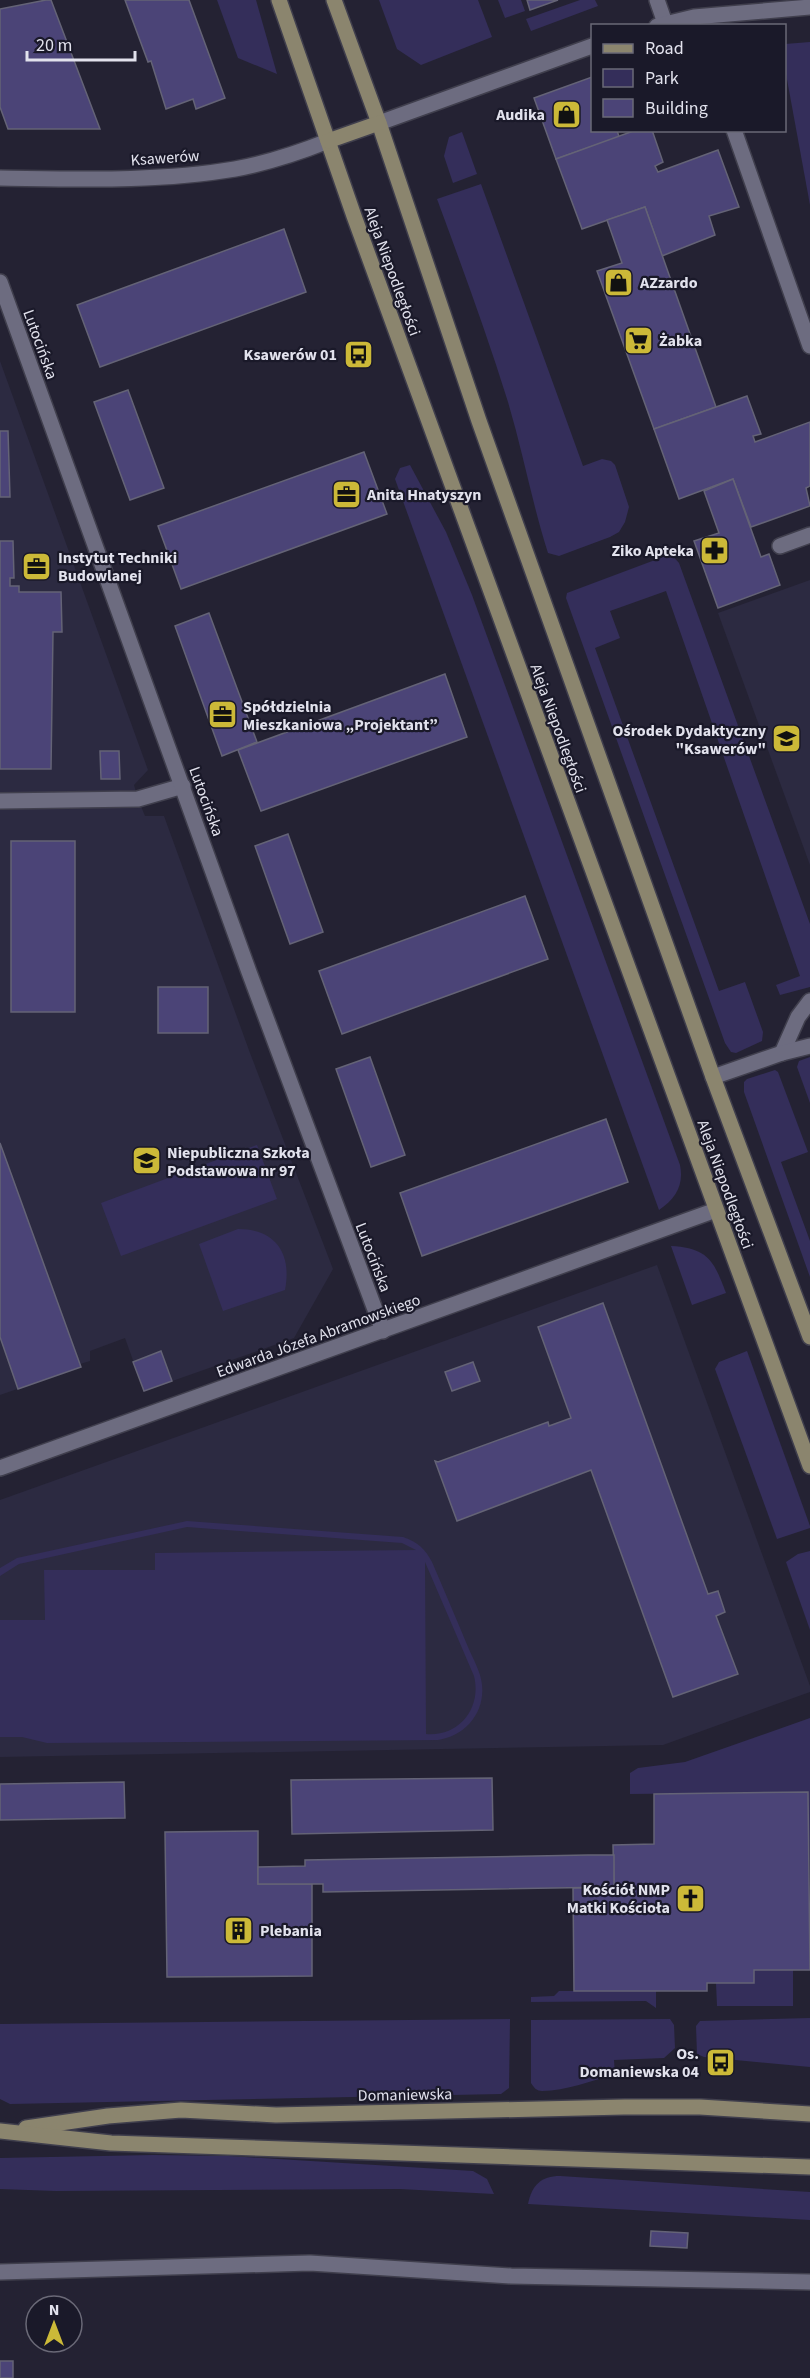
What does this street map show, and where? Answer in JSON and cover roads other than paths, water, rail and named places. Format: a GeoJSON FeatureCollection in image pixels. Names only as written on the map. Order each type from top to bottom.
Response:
{"type":"FeatureCollection","features":[{"type":"Feature","properties":{"kind":"main road","name":"Aleja Niepodległości"},"geometry":{"type":"LineString","coordinates":[[279,0],[328,141],[810,1466]]}},
{"type":"Feature","properties":{"kind":"main road","name":"Aleja Niepodległości"},"geometry":{"type":"LineString","coordinates":[[334,0],[479,421],[713,1077],[810,1337]]}},
{"type":"Feature","properties":{"kind":"main road"},"geometry":{"type":"LineString","coordinates":[[328,141],[378,123]]}},
{"type":"Feature","properties":{"kind":"main road","name":"Domaniewska"},"geometry":{"type":"LineString","coordinates":[[1,2131],[108,2116],[181,2110],[276,2115],[624,2106],[700,2107],[810,2114]]}},
{"type":"Feature","properties":{"kind":"main road","name":"Domaniewska"},"geometry":{"type":"LineString","coordinates":[[1,2131],[111,2143],[810,2167]]}},
{"type":"Feature","properties":{"kind":"street"},"geometry":{"type":"LineString","coordinates":[[657,0],[661,24],[810,7]]}},
{"type":"Feature","properties":{"kind":"street"},"geometry":{"type":"LineString","coordinates":[[378,123],[591,46]]}},
{"type":"Feature","properties":{"kind":"street"},"geometry":{"type":"LineString","coordinates":[[735,132],[810,346]]}},
{"type":"Feature","properties":{"kind":"street","name":"Ksawerów"},"geometry":{"type":"LineString","coordinates":[[0,178],[152,177],[200,173],[265,162],[328,141]]}},
{"type":"Feature","properties":{"kind":"street","name":"Lutocińska"},"geometry":{"type":"LineString","coordinates":[[0,282],[249,972],[383,1330]]}},
{"type":"Feature","properties":{"kind":"street"},"geometry":{"type":"LineString","coordinates":[[780,546],[810,535]]}},
{"type":"Feature","properties":{"kind":"street"},"geometry":{"type":"LineString","coordinates":[[0,801],[138,799],[183,786]]}},
{"type":"Feature","properties":{"kind":"street"},"geometry":{"type":"LineString","coordinates":[[782,1053],[798,1017],[810,1001]]}},
{"type":"Feature","properties":{"kind":"street"},"geometry":{"type":"LineString","coordinates":[[713,1077],[782,1053],[810,1046]]}},
{"type":"Feature","properties":{"kind":"street","name":"Edwarda Józefa Abramowskiego"},"geometry":{"type":"LineString","coordinates":[[0,1468],[716,1210]]}},
{"type":"Feature","properties":{"kind":"street"},"geometry":{"type":"LineString","coordinates":[[0,2272],[310,2263],[453,2270],[511,2276],[810,2282]]}},
{"type":"Feature","properties":{"kind":"place","name":"Audika"},"geometry":{"type":"Point","coordinates":[566,114]}},
{"type":"Feature","properties":{"kind":"place","name":"AZzardo"},"geometry":{"type":"Point","coordinates":[619,282]}},
{"type":"Feature","properties":{"kind":"place","name":"Żabka"},"geometry":{"type":"Point","coordinates":[638,340]}},
{"type":"Feature","properties":{"kind":"place","name":"Ksawerów 01"},"geometry":{"type":"Point","coordinates":[358,354]}},
{"type":"Feature","properties":{"kind":"place","name":"Anita Hnatyszyn"},"geometry":{"type":"Point","coordinates":[346,494]}},
{"type":"Feature","properties":{"kind":"place","name":"Ziko Apteka"},"geometry":{"type":"Point","coordinates":[715,550]}},
{"type":"Feature","properties":{"kind":"place","name":"Instytut Techniki Budowlanej"},"geometry":{"type":"Point","coordinates":[37,566]}},
{"type":"Feature","properties":{"kind":"place","name":"Spółdzielnia Mieszkaniowa „Projektant”"},"geometry":{"type":"Point","coordinates":[222,715]}},
{"type":"Feature","properties":{"kind":"place","name":"Ośrodek Dydaktyczny \"Ksawerów\""},"geometry":{"type":"Point","coordinates":[787,739]}},
{"type":"Feature","properties":{"kind":"place","name":"Niepubliczna Szkoła Podstawowa nr 97"},"geometry":{"type":"Point","coordinates":[146,1161]}},
{"type":"Feature","properties":{"kind":"place","name":"Kościół NMP Matki Kościoła"},"geometry":{"type":"Point","coordinates":[691,1898]}},
{"type":"Feature","properties":{"kind":"place","name":"Plebania"},"geometry":{"type":"Point","coordinates":[239,1930]}},
{"type":"Feature","properties":{"kind":"place","name":"Os. Domaniewska 04"},"geometry":{"type":"Point","coordinates":[720,2062]}}]}
